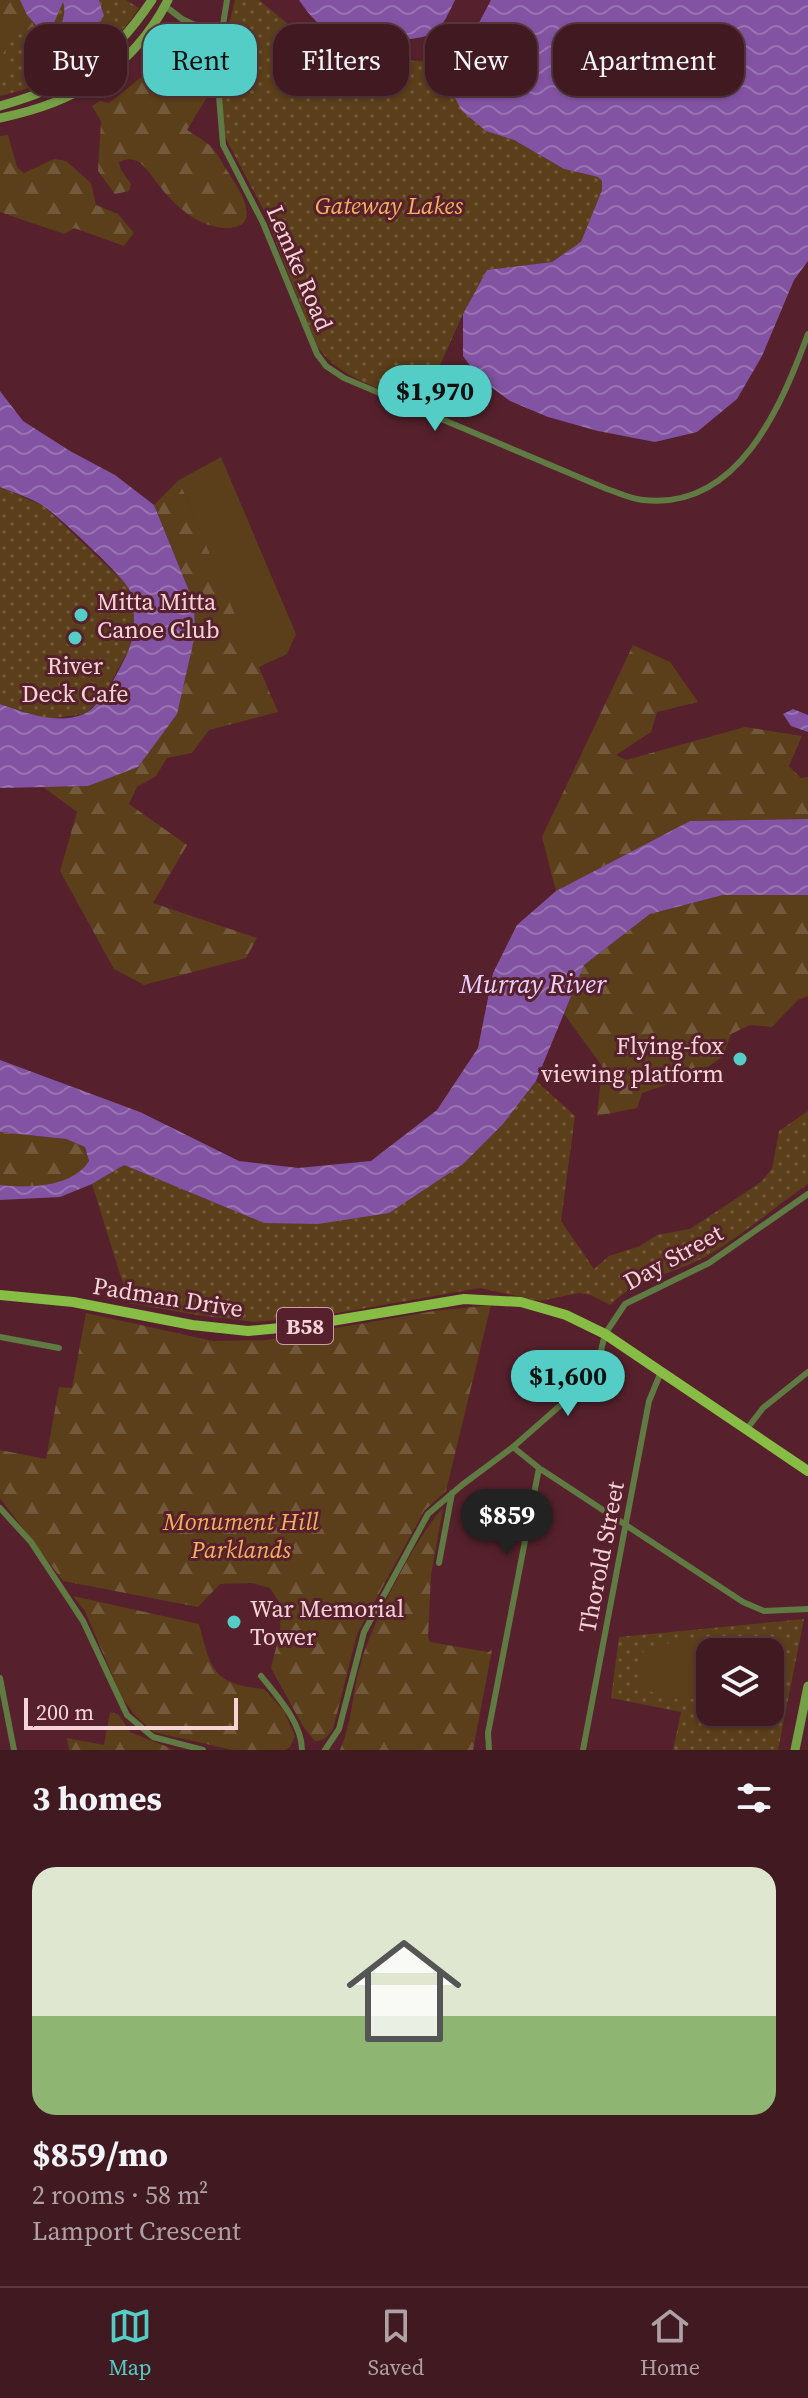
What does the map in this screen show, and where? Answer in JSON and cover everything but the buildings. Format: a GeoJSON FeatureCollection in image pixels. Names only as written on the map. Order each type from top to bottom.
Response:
{"type":"FeatureCollection","features":[{"type":"Feature","properties":{"kind":"main road"},"geometry":{"type":"LineString","coordinates":[[0,106],[50,90],[84,72],[116,46],[154,0],[167,3],[127,55],[92,84],[52,105],[0,118]]}},
{"type":"Feature","properties":{"kind":"main road","name":"Padman Drive"},"geometry":{"type":"LineString","coordinates":[[0,1295],[84,1303],[192,1325],[248,1331],[301,1326],[451,1300],[521,1302],[551,1309],[605,1334],[808,1471]]}},
{"type":"Feature","properties":{"kind":"main road"},"geometry":{"type":"LineString","coordinates":[[795,1750],[808,1686]]}},
{"type":"Feature","properties":{"kind":"street","name":"Lemke Road"},"geometry":{"type":"LineString","coordinates":[[223,24],[227,0]]}},
{"type":"Feature","properties":{"kind":"street"},"geometry":{"type":"LineString","coordinates":[[167,3],[182,19],[193,24]]}},
{"type":"Feature","properties":{"kind":"street","name":"Lemke Road"},"geometry":{"type":"LineString","coordinates":[[220,96],[223,145],[263,223],[317,354],[326,366],[344,378],[607,489],[642,500],[666,500],[696,494],[729,475],[752,451],[795,369],[808,334]]}},
{"type":"Feature","properties":{"kind":"street","name":"Day Street"},"geometry":{"type":"LineString","coordinates":[[605,1334],[625,1304],[709,1263],[808,1194]]}},
{"type":"Feature","properties":{"kind":"street"},"geometry":{"type":"LineString","coordinates":[[325,1750],[339,1729],[370,1619],[423,1522],[433,1509],[513,1447],[604,1367],[600,1355],[605,1334]]}},
{"type":"Feature","properties":{"kind":"street"},"geometry":{"type":"LineString","coordinates":[[0,1337],[59,1348]]}},
{"type":"Feature","properties":{"kind":"street","name":"Thorold Street"},"geometry":{"type":"LineString","coordinates":[[583,1750],[649,1401],[661,1372]]}},
{"type":"Feature","properties":{"kind":"street"},"geometry":{"type":"LineString","coordinates":[[746,1430],[763,1408],[808,1372]]}},
{"type":"Feature","properties":{"kind":"street"},"geometry":{"type":"LineString","coordinates":[[513,1447],[539,1468],[755,1608],[764,1611],[808,1609]]}},
{"type":"Feature","properties":{"kind":"street"},"geometry":{"type":"LineString","coordinates":[[489,1750],[488,1733],[539,1468]]}},
{"type":"Feature","properties":{"kind":"street"},"geometry":{"type":"LineString","coordinates":[[439,1563],[452,1493]]}},
{"type":"Feature","properties":{"kind":"street"},"geometry":{"type":"LineString","coordinates":[[0,1508],[31,1542],[83,1621],[127,1715],[153,1737],[203,1750]]}},
{"type":"Feature","properties":{"kind":"street"},"geometry":{"type":"LineString","coordinates":[[261,1676],[280,1699],[300,1735],[302,1750]]}},
{"type":"Feature","properties":{"kind":"street"},"geometry":{"type":"LineString","coordinates":[[0,1678],[14,1750]]}},
{"type":"Feature","properties":{"kind":"green space"},"geometry":{"type":"Polygon","coordinates":[[[0,0],[126,0],[139,8],[127,24],[24,24],[24,89],[0,96],[0,0]]]}},
{"type":"Feature","properties":{"kind":"green space"},"geometry":{"type":"Polygon","coordinates":[[[0,0],[20,0],[35,24],[24,24],[24,30],[15,33],[5,45],[7,82],[0,82],[0,0]]]}},
{"type":"Feature","properties":{"kind":"green space","name":"Gateway Lakes"},"geometry":{"type":"Polygon","coordinates":[[[235,0],[259,0],[288,24],[273,24],[273,96],[409,96],[409,61],[425,61],[425,96],[457,96],[486,131],[514,140],[564,169],[598,177],[602,181],[602,190],[582,242],[552,262],[487,271],[463,314],[422,405],[350,375],[337,367],[316,345],[263,209],[224,135],[221,121],[222,96],[257,96],[257,24],[229,24],[235,0]]]}},
{"type":"Feature","properties":{"kind":"green space"},"geometry":{"type":"Polygon","coordinates":[[[143,76],[143,96],[208,96],[187,130],[213,149],[241,193],[247,212],[246,220],[230,228],[219,228],[198,220],[172,200],[146,168],[128,159],[119,162],[131,184],[129,191],[115,194],[98,171],[101,121],[92,106],[100,101],[109,103],[118,96],[127,96],[127,88],[143,76]]]}},
{"type":"Feature","properties":{"kind":"green space"},"geometry":{"type":"Polygon","coordinates":[[[8,135],[17,167],[24,173],[54,159],[66,161],[91,183],[96,205],[118,214],[134,233],[124,246],[74,228],[64,234],[0,212],[0,136],[8,135]]]}},
{"type":"Feature","properties":{"kind":"green space"},"geometry":{"type":"Polygon","coordinates":[[[221,457],[296,634],[287,654],[257,668],[179,480],[221,457]]]}},
{"type":"Feature","properties":{"kind":"green space"},"geometry":{"type":"Polygon","coordinates":[[[179,480],[278,712],[209,730],[192,753],[167,758],[156,776],[137,787],[129,804],[187,845],[153,903],[257,938],[246,958],[144,985],[114,969],[60,871],[77,812],[43,787],[88,786],[194,603],[154,505],[179,480]]]}},
{"type":"Feature","properties":{"kind":"green space"},"geometry":{"type":"Polygon","coordinates":[[[0,487],[44,506],[127,585],[133,600],[130,648],[102,698],[85,714],[46,719],[0,704],[0,487]]]}},
{"type":"Feature","properties":{"kind":"green space"},"geometry":{"type":"Polygon","coordinates":[[[633,645],[670,662],[698,702],[657,712],[651,732],[616,755],[626,760],[745,727],[802,736],[789,766],[801,778],[808,777],[808,819],[690,821],[556,891],[542,837],[633,645]]]}},
{"type":"Feature","properties":{"kind":"green space"},"geometry":{"type":"Polygon","coordinates":[[[723,895],[808,895],[808,996],[798,1000],[772,1027],[750,1025],[731,1034],[723,1056],[700,1073],[642,1093],[637,1108],[597,1116],[602,1066],[564,1014],[584,965],[650,914],[723,895]]]}},
{"type":"Feature","properties":{"kind":"green space"},"geometry":{"type":"Polygon","coordinates":[[[536,1081],[575,1116],[561,1221],[594,1269],[609,1256],[640,1246],[657,1235],[690,1229],[761,1182],[772,1169],[779,1131],[808,1111],[808,1184],[718,1250],[643,1282],[610,1305],[591,1295],[579,1293],[540,1301],[480,1288],[315,1317],[254,1322],[129,1303],[92,1184],[124,1165],[264,1223],[503,1124],[536,1081]]]}},
{"type":"Feature","properties":{"kind":"green space"},"geometry":{"type":"Polygon","coordinates":[[[0,1132],[66,1139],[85,1147],[89,1162],[81,1171],[61,1181],[36,1186],[0,1185],[0,1132]]]}},
{"type":"Feature","properties":{"kind":"green space","name":"Monument Hill Parklands"},"geometry":{"type":"Polygon","coordinates":[[[491,1305],[446,1491],[424,1511],[357,1634],[333,1729],[321,1740],[315,1741],[304,1728],[271,1668],[280,1632],[281,1605],[270,1588],[252,1583],[220,1584],[198,1607],[63,1581],[0,1498],[0,1450],[46,1459],[59,1387],[72,1388],[86,1313],[213,1341],[267,1340],[434,1311],[491,1305]]]}},
{"type":"Feature","properties":{"kind":"green space"},"geometry":{"type":"Polygon","coordinates":[[[443,1508],[431,1575],[428,1637],[430,1642],[488,1652],[492,1650],[473,1750],[340,1750],[360,1666],[373,1629],[420,1539],[443,1508]]]}},
{"type":"Feature","properties":{"kind":"green space"},"geometry":{"type":"Polygon","coordinates":[[[73,1596],[199,1624],[207,1653],[217,1672],[234,1683],[264,1689],[284,1711],[295,1736],[290,1747],[285,1750],[233,1750],[153,1732],[122,1698],[85,1611],[73,1596]]]}},
{"type":"Feature","properties":{"kind":"green space"},"geometry":{"type":"Polygon","coordinates":[[[804,1619],[784,1720],[784,1638],[696,1638],[696,1726],[783,1726],[778,1750],[673,1750],[681,1712],[611,1698],[619,1637],[804,1619]]]}},
{"type":"Feature","properties":{"kind":"green space"},"geometry":{"type":"Polygon","coordinates":[[[696,1640],[696,1698],[655,1694],[639,1678],[638,1666],[644,1650],[696,1640]]]}},
{"type":"Feature","properties":{"kind":"green space"},"geometry":{"type":"Polygon","coordinates":[[[784,1653],[793,1654],[788,1679],[784,1678],[784,1653]]]}},
{"type":"Feature","properties":{"kind":"green space"},"geometry":{"type":"Polygon","coordinates":[[[110,1712],[119,1715],[130,1732],[175,1750],[69,1750],[67,1738],[104,1745],[110,1712]]]}},
{"type":"Feature","properties":{"kind":"water"},"geometry":{"type":"Polygon","coordinates":[[[20,0],[99,0],[104,16],[97,24],[61,24],[63,2],[53,24],[35,24],[20,0]]]}},
{"type":"Feature","properties":{"kind":"water"},"geometry":{"type":"Polygon","coordinates":[[[299,0],[455,0],[443,24],[425,24],[425,36],[414,39],[409,39],[409,24],[319,24],[299,0]]]}},
{"type":"Feature","properties":{"kind":"water"},"geometry":{"type":"Polygon","coordinates":[[[491,0],[808,0],[808,261],[794,280],[762,356],[737,399],[697,432],[655,442],[548,417],[510,401],[479,378],[463,356],[463,314],[487,270],[552,262],[581,242],[602,190],[602,181],[598,177],[564,169],[514,140],[486,131],[462,111],[454,96],[537,96],[537,24],[478,24],[491,0]]]}},
{"type":"Feature","properties":{"kind":"water"},"geometry":{"type":"Polygon","coordinates":[[[0,391],[23,421],[115,475],[154,505],[194,603],[195,635],[177,714],[138,767],[88,786],[0,788],[0,704],[52,718],[73,717],[91,710],[126,656],[133,636],[134,619],[129,589],[103,560],[45,507],[0,487],[0,391]]]}},
{"type":"Feature","properties":{"kind":"water"},"geometry":{"type":"Polygon","coordinates":[[[793,709],[808,715],[808,732],[791,726],[783,714],[793,709]]]}},
{"type":"Feature","properties":{"kind":"water","name":"Murray River"},"geometry":{"type":"Polygon","coordinates":[[[808,819],[808,895],[723,895],[650,914],[584,965],[536,1081],[503,1124],[463,1164],[389,1213],[318,1224],[264,1223],[124,1165],[92,1184],[60,1197],[0,1200],[0,1185],[36,1186],[60,1181],[72,1177],[89,1161],[85,1147],[66,1139],[0,1132],[0,1060],[140,1112],[239,1161],[298,1168],[371,1161],[437,1110],[478,1048],[493,973],[517,925],[556,891],[690,821],[808,819]]]}},
{"type":"Feature","properties":{"kind":"place","name":"Mitta Mitta Canoe Club"},"geometry":{"type":"Point","coordinates":[81,615]}},
{"type":"Feature","properties":{"kind":"place","name":"River Deck Cafe"},"geometry":{"type":"Point","coordinates":[75,638]}},
{"type":"Feature","properties":{"kind":"place","name":"Flying-fox viewing platform"},"geometry":{"type":"Point","coordinates":[740,1059]}},
{"type":"Feature","properties":{"kind":"place","name":"War Memorial Tower"},"geometry":{"type":"Point","coordinates":[234,1622]}}]}
